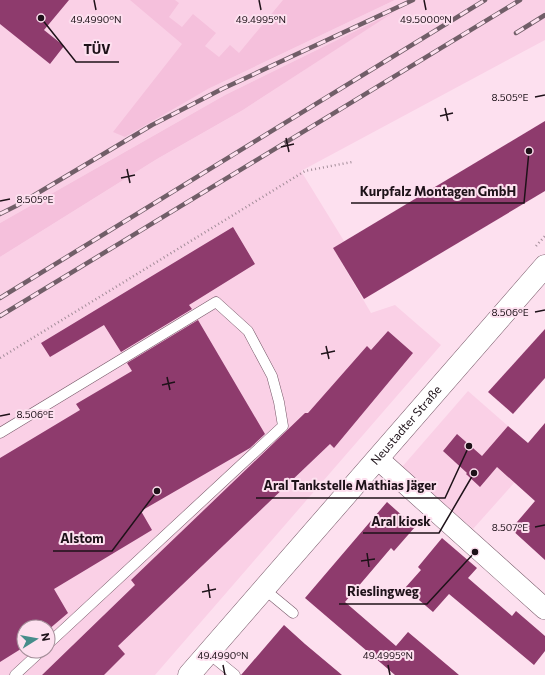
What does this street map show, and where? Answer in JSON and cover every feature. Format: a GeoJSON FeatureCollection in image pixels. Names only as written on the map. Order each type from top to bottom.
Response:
{"type":"FeatureCollection","features":[{"type":"Feature","properties":{"kind":"main road","name":"Neustadter Straße"},"geometry":{"type":"LineString","coordinates":[[189,675],[545,266]]}},
{"type":"Feature","properties":{"kind":"street"},"geometry":{"type":"LineString","coordinates":[[378,459],[545,609]]}},
{"type":"Feature","properties":{"kind":"lane"},"geometry":{"type":"LineString","coordinates":[[0,432],[216,302],[248,331],[272,376],[280,402],[283,426],[56,637]]}},
{"type":"Feature","properties":{"kind":"lane"},"geometry":{"type":"LineString","coordinates":[[264,589],[293,613]]}},
{"type":"Feature","properties":{"kind":"lane"},"geometry":{"type":"LineString","coordinates":[[208,653],[235,675]]}},
{"type":"Feature","properties":{"kind":"lane"},"geometry":{"type":"LineString","coordinates":[[15,675],[32,659]]}},
{"type":"Feature","properties":{"kind":"path"},"geometry":{"type":"LineString","coordinates":[[0,358],[305,171],[352,162]]}},
{"type":"Feature","properties":{"kind":"shaded area"},"geometry":{"type":"Polygon","coordinates":[[[0,0],[353,0],[173,108],[208,89],[395,0],[545,0],[545,40],[301,171],[344,241],[333,248],[371,313],[395,305],[441,345],[155,675],[0,675],[0,257],[157,159],[243,110],[390,14],[225,95],[0,223],[0,0]]]}},
{"type":"Feature","properties":{"kind":"shaded area"},"geometry":{"type":"Polygon","coordinates":[[[130,0],[175,0],[179,3],[169,17],[182,27],[193,14],[216,33],[205,46],[219,57],[230,45],[239,53],[283,0],[395,0],[208,89],[125,137],[113,132],[182,44],[130,0]]]}},
{"type":"Feature","properties":{"kind":"shaded area"},"geometry":{"type":"Polygon","coordinates":[[[394,12],[243,110],[157,159],[0,257],[0,223],[225,95],[394,12]]]}},
{"type":"Feature","properties":{"kind":"shaded area"},"geometry":{"type":"Polygon","coordinates":[[[468,391],[540,454],[473,529],[402,467],[468,391]]]}},
{"type":"Feature","properties":{"kind":"building"},"geometry":{"type":"Polygon","coordinates":[[[0,0],[69,0],[44,30],[64,46],[50,64],[0,24],[0,0]]]}},
{"type":"Feature","properties":{"kind":"building"},"geometry":{"type":"Polygon","coordinates":[[[545,121],[545,191],[364,299],[333,248],[545,121]]]}},
{"type":"Feature","properties":{"kind":"building"},"geometry":{"type":"Polygon","coordinates":[[[233,227],[255,264],[189,305],[192,309],[121,352],[104,325],[50,357],[41,343],[233,227]]]}},
{"type":"Feature","properties":{"kind":"building"},"geometry":{"type":"Polygon","coordinates":[[[198,320],[265,434],[250,448],[141,511],[152,530],[54,589],[68,613],[56,623],[56,619],[16,619],[16,652],[0,662],[0,458],[80,410],[76,404],[132,371],[127,363],[198,320]]]}},
{"type":"Feature","properties":{"kind":"building"},"geometry":{"type":"Polygon","coordinates":[[[545,329],[545,378],[513,414],[488,392],[545,329]]]}},
{"type":"Feature","properties":{"kind":"building"},"geometry":{"type":"Polygon","coordinates":[[[388,331],[413,353],[334,448],[330,444],[118,646],[125,654],[104,675],[42,675],[135,585],[131,580],[305,413],[308,413],[367,346],[371,350],[388,331]]]}},
{"type":"Feature","properties":{"kind":"building"},"geometry":{"type":"Polygon","coordinates":[[[545,423],[545,560],[511,529],[535,501],[497,467],[480,487],[443,451],[457,434],[482,456],[508,426],[528,443],[545,423]]]}},
{"type":"Feature","properties":{"kind":"building"},"geometry":{"type":"Polygon","coordinates":[[[387,502],[415,527],[394,551],[391,548],[345,602],[396,646],[408,632],[459,675],[395,675],[305,598],[387,502]]]}},
{"type":"Feature","properties":{"kind":"building"},"geometry":{"type":"Polygon","coordinates":[[[442,538],[477,568],[468,578],[512,616],[516,611],[545,636],[545,651],[534,665],[449,594],[433,612],[405,588],[421,570],[418,567],[442,538]]]}},
{"type":"Feature","properties":{"kind":"building"},"geometry":{"type":"Polygon","coordinates":[[[284,625],[305,644],[342,675],[241,675],[284,625]]]}},
{"type":"Feature","properties":{"kind":"railway"},"geometry":{"type":"LineString","coordinates":[[0,214],[152,125],[222,89],[413,0]]}},
{"type":"Feature","properties":{"kind":"railway"},"geometry":{"type":"LineString","coordinates":[[0,298],[485,0]]}},
{"type":"Feature","properties":{"kind":"railway"},"geometry":{"type":"LineString","coordinates":[[0,316],[520,0]]}},
{"type":"Feature","properties":{"kind":"railway"},"geometry":{"type":"LineString","coordinates":[[516,33],[545,15]]}},
{"type":"Feature","properties":{"kind":"place","name":"TÜV"},"geometry":{"type":"Point","coordinates":[41,18]}},
{"type":"Feature","properties":{"kind":"place","name":"Kurpfalz Montagen GmbH"},"geometry":{"type":"Point","coordinates":[529,151]}},
{"type":"Feature","properties":{"kind":"place","name":"Aral Tankstelle Mathias Jäger"},"geometry":{"type":"Point","coordinates":[469,446]}},
{"type":"Feature","properties":{"kind":"place","name":"Aral kiosk"},"geometry":{"type":"Point","coordinates":[474,473]}},
{"type":"Feature","properties":{"kind":"place","name":"Alstom"},"geometry":{"type":"Point","coordinates":[157,491]}},
{"type":"Feature","properties":{"kind":"place","name":"Rieslingweg"},"geometry":{"type":"Point","coordinates":[475,552]}}]}
